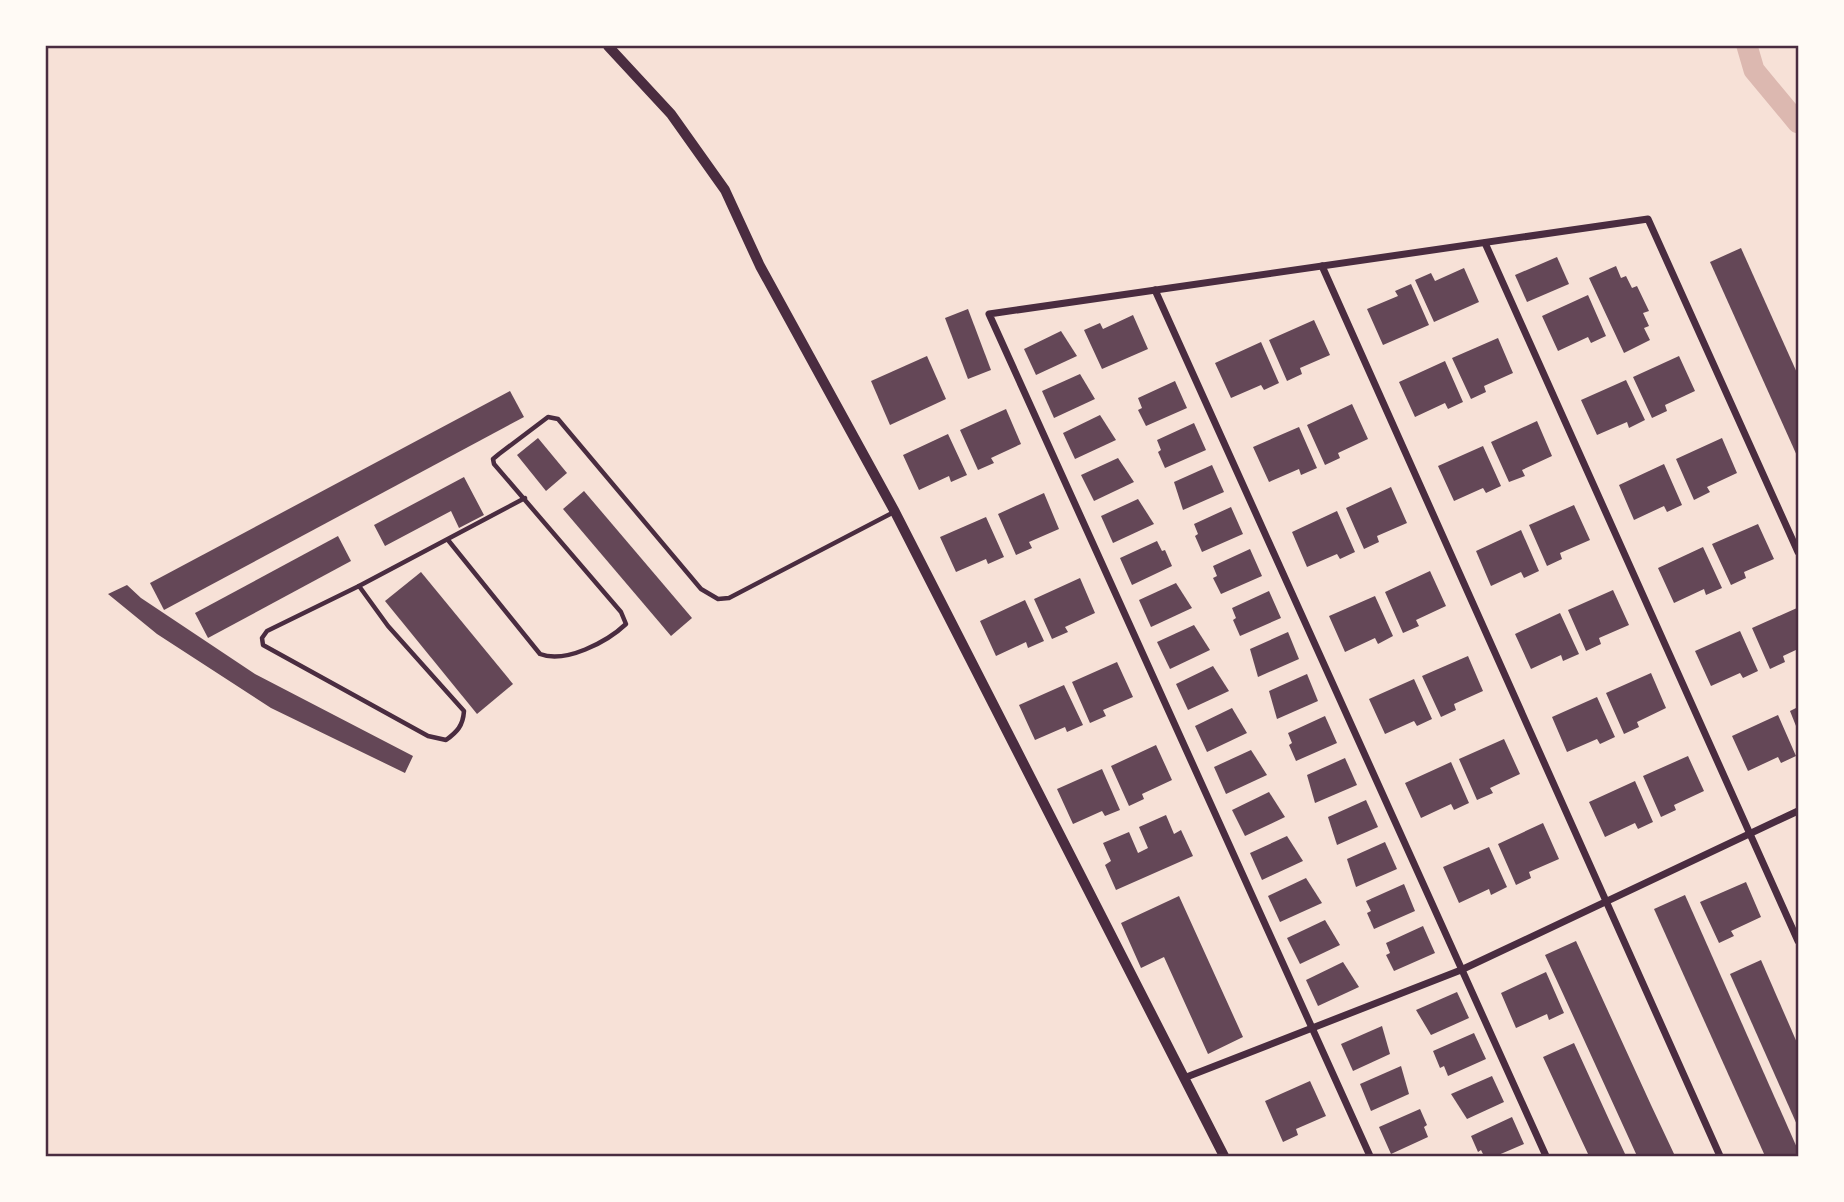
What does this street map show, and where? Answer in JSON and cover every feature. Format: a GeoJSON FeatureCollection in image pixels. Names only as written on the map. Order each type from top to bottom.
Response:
{"type":"FeatureCollection","features":[{"type":"Feature","properties":{"kind":"street"},"geometry":{"type":"LineString","coordinates":[[608,46],[671,114],[725,190],[760,266],[895,512],[1224,1157]]}},
{"type":"Feature","properties":{"kind":"street"},"geometry":{"type":"LineString","coordinates":[[1370,1157],[989,314],[1648,219],[1798,552]]}},
{"type":"Feature","properties":{"kind":"street"},"geometry":{"type":"LineString","coordinates":[[1485,243],[1798,941]]}},
{"type":"Feature","properties":{"kind":"street"},"geometry":{"type":"LineString","coordinates":[[1322,266],[1720,1157]]}},
{"type":"Feature","properties":{"kind":"street"},"geometry":{"type":"LineString","coordinates":[[1155,290],[1546,1157]]}},
{"type":"Feature","properties":{"kind":"street"},"geometry":{"type":"LineString","coordinates":[[1184,1078],[1461,970],[1798,811]]}},
{"type":"Feature","properties":{"kind":"lane"},"geometry":{"type":"LineString","coordinates":[[448,540],[540,654],[552,659],[564,657],[616,633],[625,624],[621,612],[493,459],[548,417],[558,419],[701,589],[718,599],[729,598],[895,512]]}},
{"type":"Feature","properties":{"kind":"lane"},"geometry":{"type":"LineString","coordinates":[[359,586],[388,626],[464,711],[463,721],[457,732],[446,740],[428,736],[262,645],[262,638],[267,631],[359,586],[525,498]]}},
{"type":"Feature","properties":{"kind":"building"},"geometry":{"type":"Polygon","coordinates":[[[1741,248],[1798,375],[1798,458],[1710,262],[1741,248]]]}},
{"type":"Feature","properties":{"kind":"building"},"geometry":{"type":"Polygon","coordinates":[[[1557,257],[1569,284],[1527,302],[1515,275],[1557,257]]]}},
{"type":"Feature","properties":{"kind":"building"},"geometry":{"type":"Polygon","coordinates":[[[1616,266],[1621,278],[1626,276],[1632,288],[1637,286],[1649,311],[1643,313],[1649,326],[1644,328],[1650,340],[1624,353],[1589,278],[1616,266]]]}},
{"type":"Feature","properties":{"kind":"building"},"geometry":{"type":"Polygon","coordinates":[[[1464,268],[1479,302],[1434,322],[1415,280],[1431,273],[1435,281],[1464,268]]]}},
{"type":"Feature","properties":{"kind":"building"},"geometry":{"type":"Polygon","coordinates":[[[1411,284],[1429,325],[1383,345],[1367,309],[1398,296],[1395,291],[1411,284]]]}},
{"type":"Feature","properties":{"kind":"building"},"geometry":{"type":"Polygon","coordinates":[[[1588,295],[1606,336],[1591,343],[1588,337],[1558,351],[1542,316],[1588,295]]]}},
{"type":"Feature","properties":{"kind":"building"},"geometry":{"type":"Polygon","coordinates":[[[968,309],[991,370],[968,379],[945,318],[968,309]]]}},
{"type":"Feature","properties":{"kind":"building"},"geometry":{"type":"Polygon","coordinates":[[[1133,315],[1148,349],[1102,369],[1084,330],[1100,323],[1103,329],[1133,315]]]}},
{"type":"Feature","properties":{"kind":"building"},"geometry":{"type":"Polygon","coordinates":[[[1314,320],[1330,355],[1300,368],[1302,374],[1287,381],[1269,340],[1314,320]]]}},
{"type":"Feature","properties":{"kind":"building"},"geometry":{"type":"Polygon","coordinates":[[[1061,331],[1077,356],[1036,375],[1024,349],[1061,331]]]}},
{"type":"Feature","properties":{"kind":"building"},"geometry":{"type":"Polygon","coordinates":[[[1498,338],[1513,373],[1484,386],[1486,392],[1471,399],[1452,358],[1498,338]]]}},
{"type":"Feature","properties":{"kind":"building"},"geometry":{"type":"Polygon","coordinates":[[[1261,342],[1279,383],[1264,390],[1261,385],[1231,398],[1215,363],[1261,342]]]}},
{"type":"Feature","properties":{"kind":"building"},"geometry":{"type":"Polygon","coordinates":[[[927,356],[946,399],[890,425],[871,381],[927,356]]]}},
{"type":"Feature","properties":{"kind":"building"},"geometry":{"type":"Polygon","coordinates":[[[1679,356],[1695,391],[1665,405],[1667,411],[1652,418],[1633,377],[1679,356]]]}},
{"type":"Feature","properties":{"kind":"building"},"geometry":{"type":"Polygon","coordinates":[[[1445,361],[1463,402],[1448,409],[1445,403],[1415,417],[1399,382],[1445,361]]]}},
{"type":"Feature","properties":{"kind":"building"},"geometry":{"type":"Polygon","coordinates":[[[1080,374],[1095,399],[1054,418],[1042,391],[1080,374]]]}},
{"type":"Feature","properties":{"kind":"building"},"geometry":{"type":"Polygon","coordinates":[[[1626,380],[1645,420],[1629,428],[1627,422],[1597,435],[1581,400],[1626,380]]]}},
{"type":"Feature","properties":{"kind":"building"},"geometry":{"type":"Polygon","coordinates":[[[1175,381],[1187,408],[1146,426],[1138,410],[1142,408],[1138,398],[1175,381]]]}},
{"type":"Feature","properties":{"kind":"building"},"geometry":{"type":"Polygon","coordinates":[[[510,391],[524,417],[164,610],[150,583],[510,391]]]}},
{"type":"Feature","properties":{"kind":"building"},"geometry":{"type":"Polygon","coordinates":[[[1352,404],[1368,439],[1338,453],[1340,458],[1325,465],[1307,425],[1352,404]]]}},
{"type":"Feature","properties":{"kind":"building"},"geometry":{"type":"Polygon","coordinates":[[[1006,409],[1021,444],[991,458],[994,463],[978,470],[960,430],[1006,409]]]}},
{"type":"Feature","properties":{"kind":"building"},"geometry":{"type":"Polygon","coordinates":[[[1100,415],[1116,440],[1075,459],[1063,433],[1100,415]]]}},
{"type":"Feature","properties":{"kind":"building"},"geometry":{"type":"Polygon","coordinates":[[[1537,421],[1552,456],[1522,470],[1525,476],[1509,482],[1491,442],[1537,421]]]}},
{"type":"Feature","properties":{"kind":"building"},"geometry":{"type":"Polygon","coordinates":[[[1194,423],[1206,450],[1165,468],[1158,452],[1161,450],[1157,440],[1194,423]]]}},
{"type":"Feature","properties":{"kind":"building"},"geometry":{"type":"Polygon","coordinates":[[[1299,427],[1317,468],[1301,475],[1299,469],[1269,482],[1253,447],[1299,427]]]}},
{"type":"Feature","properties":{"kind":"building"},"geometry":{"type":"Polygon","coordinates":[[[948,434],[967,475],[951,482],[949,476],[919,490],[903,455],[948,434]]]}},
{"type":"Feature","properties":{"kind":"building"},"geometry":{"type":"Polygon","coordinates":[[[538,438],[567,473],[546,491],[517,455],[538,438]]]}},
{"type":"Feature","properties":{"kind":"building"},"geometry":{"type":"Polygon","coordinates":[[[1722,438],[1737,473],[1707,487],[1710,492],[1694,500],[1676,459],[1722,438]]]}},
{"type":"Feature","properties":{"kind":"building"},"geometry":{"type":"Polygon","coordinates":[[[1483,446],[1501,486],[1486,493],[1483,488],[1454,501],[1438,466],[1483,446]]]}},
{"type":"Feature","properties":{"kind":"building"},"geometry":{"type":"Polygon","coordinates":[[[1118,458],[1134,482],[1094,501],[1081,475],[1118,458]]]}},
{"type":"Feature","properties":{"kind":"building"},"geometry":{"type":"Polygon","coordinates":[[[1664,464],[1682,505],[1667,512],[1664,506],[1634,520],[1619,485],[1664,464]]]}},
{"type":"Feature","properties":{"kind":"building"},"geometry":{"type":"Polygon","coordinates":[[[1212,465],[1224,492],[1183,510],[1174,482],[1212,465]]]}},
{"type":"Feature","properties":{"kind":"building"},"geometry":{"type":"Polygon","coordinates":[[[464,477],[484,515],[459,528],[451,511],[385,546],[374,525],[464,477]]]}},
{"type":"Feature","properties":{"kind":"building"},"geometry":{"type":"Polygon","coordinates":[[[1391,487],[1407,523],[1377,536],[1379,542],[1364,549],[1346,508],[1391,487]]]}},
{"type":"Feature","properties":{"kind":"building"},"geometry":{"type":"Polygon","coordinates":[[[584,491],[692,618],[671,636],[563,509],[584,491]]]}},
{"type":"Feature","properties":{"kind":"building"},"geometry":{"type":"Polygon","coordinates":[[[1044,493],[1059,529],[1029,542],[1032,548],[1016,555],[998,514],[1044,493]]]}},
{"type":"Feature","properties":{"kind":"building"},"geometry":{"type":"Polygon","coordinates":[[[1138,499],[1154,524],[1113,543],[1101,516],[1138,499]]]}},
{"type":"Feature","properties":{"kind":"building"},"geometry":{"type":"Polygon","coordinates":[[[1574,505],[1590,540],[1560,553],[1562,559],[1547,566],[1529,525],[1574,505]]]}},
{"type":"Feature","properties":{"kind":"building"},"geometry":{"type":"Polygon","coordinates":[[[1231,507],[1243,534],[1202,552],[1195,536],[1198,534],[1194,524],[1231,507]]]}},
{"type":"Feature","properties":{"kind":"building"},"geometry":{"type":"Polygon","coordinates":[[[1337,511],[1355,552],[1340,559],[1337,554],[1307,567],[1292,532],[1337,511]]]}},
{"type":"Feature","properties":{"kind":"building"},"geometry":{"type":"Polygon","coordinates":[[[986,517],[1004,557],[988,564],[986,559],[956,572],[940,537],[986,517]]]}},
{"type":"Feature","properties":{"kind":"building"},"geometry":{"type":"Polygon","coordinates":[[[1758,524],[1774,559],[1744,572],[1746,578],[1731,585],[1712,544],[1758,524]]]}},
{"type":"Feature","properties":{"kind":"building"},"geometry":{"type":"Polygon","coordinates":[[[1521,530],[1539,571],[1524,578],[1521,572],[1491,586],[1476,551],[1521,530]]]}},
{"type":"Feature","properties":{"kind":"building"},"geometry":{"type":"Polygon","coordinates":[[[338,536],[351,561],[208,638],[195,613],[338,536]]]}},
{"type":"Feature","properties":{"kind":"building"},"geometry":{"type":"Polygon","coordinates":[[[1157,541],[1162,551],[1165,550],[1172,566],[1132,585],[1120,558],[1157,541]]]}},
{"type":"Feature","properties":{"kind":"building"},"geometry":{"type":"Polygon","coordinates":[[[1703,547],[1722,588],[1706,595],[1704,589],[1674,603],[1658,568],[1703,547]]]}},
{"type":"Feature","properties":{"kind":"building"},"geometry":{"type":"Polygon","coordinates":[[[1250,549],[1262,576],[1221,594],[1213,578],[1217,576],[1213,566],[1250,549]]]}},
{"type":"Feature","properties":{"kind":"building"},"geometry":{"type":"Polygon","coordinates":[[[1430,571],[1446,606],[1416,620],[1419,626],[1403,633],[1385,592],[1430,571]]]}},
{"type":"Feature","properties":{"kind":"building"},"geometry":{"type":"Polygon","coordinates":[[[421,572],[513,684],[477,714],[385,601],[421,572]]]}},
{"type":"Feature","properties":{"kind":"building"},"geometry":{"type":"Polygon","coordinates":[[[1080,578],[1095,613],[1065,627],[1068,632],[1052,639],[1034,599],[1080,578]]]}},
{"type":"Feature","properties":{"kind":"building"},"geometry":{"type":"Polygon","coordinates":[[[1176,583],[1192,608],[1151,627],[1139,600],[1176,583]]]}},
{"type":"Feature","properties":{"kind":"building"},"geometry":{"type":"Polygon","coordinates":[[[127,585],[141,598],[255,674],[413,756],[405,773],[271,708],[157,634],[108,594],[127,585]]]}},
{"type":"Feature","properties":{"kind":"building"},"geometry":{"type":"Polygon","coordinates":[[[1613,590],[1629,625],[1599,638],[1601,644],[1586,651],[1568,610],[1613,590]]]}},
{"type":"Feature","properties":{"kind":"building"},"geometry":{"type":"Polygon","coordinates":[[[1269,591],[1281,618],[1240,636],[1233,620],[1236,618],[1232,608],[1269,591]]]}},
{"type":"Feature","properties":{"kind":"building"},"geometry":{"type":"Polygon","coordinates":[[[1375,596],[1393,636],[1378,644],[1375,638],[1345,652],[1329,616],[1375,596]]]}},
{"type":"Feature","properties":{"kind":"building"},"geometry":{"type":"Polygon","coordinates":[[[1025,600],[1044,641],[1028,648],[1026,642],[996,656],[980,621],[1025,600]]]}},
{"type":"Feature","properties":{"kind":"building"},"geometry":{"type":"Polygon","coordinates":[[[1797,608],[1798,649],[1783,656],[1785,662],[1770,669],[1752,628],[1797,608]]]}},
{"type":"Feature","properties":{"kind":"building"},"geometry":{"type":"Polygon","coordinates":[[[1560,613],[1579,654],[1563,661],[1561,655],[1531,669],[1515,634],[1560,613]]]}},
{"type":"Feature","properties":{"kind":"building"},"geometry":{"type":"Polygon","coordinates":[[[1194,625],[1210,650],[1170,669],[1157,642],[1194,625]]]}},
{"type":"Feature","properties":{"kind":"building"},"geometry":{"type":"Polygon","coordinates":[[[1740,631],[1758,671],[1743,678],[1740,673],[1711,686],[1695,651],[1740,631]]]}},
{"type":"Feature","properties":{"kind":"building"},"geometry":{"type":"Polygon","coordinates":[[[1288,632],[1299,659],[1258,677],[1250,649],[1288,632]]]}},
{"type":"Feature","properties":{"kind":"building"},"geometry":{"type":"Polygon","coordinates":[[[1468,656],[1483,691],[1454,704],[1456,710],[1441,717],[1422,676],[1468,656]]]}},
{"type":"Feature","properties":{"kind":"building"},"geometry":{"type":"Polygon","coordinates":[[[1117,662],[1133,697],[1103,710],[1106,716],[1090,723],[1072,682],[1117,662]]]}},
{"type":"Feature","properties":{"kind":"building"},"geometry":{"type":"Polygon","coordinates":[[[1213,666],[1229,691],[1188,710],[1176,684],[1213,666]]]}},
{"type":"Feature","properties":{"kind":"building"},"geometry":{"type":"Polygon","coordinates":[[[1651,673],[1666,708],[1637,722],[1639,727],[1624,734],[1606,693],[1651,673]]]}},
{"type":"Feature","properties":{"kind":"building"},"geometry":{"type":"Polygon","coordinates":[[[1307,674],[1318,701],[1277,719],[1269,691],[1307,674]]]}},
{"type":"Feature","properties":{"kind":"building"},"geometry":{"type":"Polygon","coordinates":[[[1414,679],[1432,719],[1417,726],[1414,721],[1385,734],[1369,699],[1414,679]]]}},
{"type":"Feature","properties":{"kind":"building"},"geometry":{"type":"Polygon","coordinates":[[[1064,685],[1083,725],[1067,732],[1065,727],[1035,740],[1019,705],[1064,685]]]}},
{"type":"Feature","properties":{"kind":"building"},"geometry":{"type":"Polygon","coordinates":[[[1597,697],[1615,737],[1600,744],[1597,739],[1567,752],[1552,717],[1597,697]]]}},
{"type":"Feature","properties":{"kind":"building"},"geometry":{"type":"Polygon","coordinates":[[[1798,707],[1798,731],[1790,711],[1798,707]]]}},
{"type":"Feature","properties":{"kind":"building"},"geometry":{"type":"Polygon","coordinates":[[[1232,708],[1247,733],[1207,752],[1195,726],[1232,708]]]}},
{"type":"Feature","properties":{"kind":"building"},"geometry":{"type":"Polygon","coordinates":[[[1778,715],[1796,756],[1781,763],[1778,757],[1748,771],[1732,736],[1778,715]]]}},
{"type":"Feature","properties":{"kind":"building"},"geometry":{"type":"Polygon","coordinates":[[[1325,716],[1337,743],[1296,761],[1289,745],[1292,743],[1288,733],[1325,716]]]}},
{"type":"Feature","properties":{"kind":"building"},"geometry":{"type":"Polygon","coordinates":[[[1504,739],[1520,774],[1490,788],[1493,793],[1477,800],[1459,759],[1504,739]]]}},
{"type":"Feature","properties":{"kind":"building"},"geometry":{"type":"Polygon","coordinates":[[[1156,745],[1172,780],[1142,794],[1144,799],[1129,806],[1111,766],[1156,745]]]}},
{"type":"Feature","properties":{"kind":"building"},"geometry":{"type":"Polygon","coordinates":[[[1251,750],[1267,775],[1226,794],[1214,767],[1251,750]]]}},
{"type":"Feature","properties":{"kind":"building"},"geometry":{"type":"Polygon","coordinates":[[[1688,756],[1704,791],[1674,805],[1676,810],[1661,817],[1643,776],[1688,756]]]}},
{"type":"Feature","properties":{"kind":"building"},"geometry":{"type":"Polygon","coordinates":[[[1345,758],[1357,785],[1315,803],[1307,775],[1345,758]]]}},
{"type":"Feature","properties":{"kind":"building"},"geometry":{"type":"Polygon","coordinates":[[[1451,762],[1469,803],[1454,810],[1451,804],[1421,818],[1405,783],[1451,762]]]}},
{"type":"Feature","properties":{"kind":"building"},"geometry":{"type":"Polygon","coordinates":[[[1102,769],[1120,810],[1105,816],[1102,811],[1073,824],[1057,789],[1102,769]]]}},
{"type":"Feature","properties":{"kind":"building"},"geometry":{"type":"Polygon","coordinates":[[[1635,781],[1653,822],[1638,829],[1635,823],[1605,837],[1589,802],[1635,781]]]}},
{"type":"Feature","properties":{"kind":"building"},"geometry":{"type":"Polygon","coordinates":[[[1269,792],[1285,817],[1245,836],[1232,810],[1269,792]]]}},
{"type":"Feature","properties":{"kind":"building"},"geometry":{"type":"Polygon","coordinates":[[[1366,800],[1378,827],[1337,845],[1328,817],[1366,800]]]}},
{"type":"Feature","properties":{"kind":"building"},"geometry":{"type":"Polygon","coordinates":[[[1166,815],[1174,834],[1181,830],[1193,856],[1116,890],[1105,865],[1111,861],[1103,843],[1129,832],[1138,853],[1148,848],[1139,827],[1166,815]]]}},
{"type":"Feature","properties":{"kind":"building"},"geometry":{"type":"Polygon","coordinates":[[[1543,823],[1559,859],[1529,872],[1531,878],[1516,885],[1498,844],[1543,823]]]}},
{"type":"Feature","properties":{"kind":"building"},"geometry":{"type":"Polygon","coordinates":[[[1287,836],[1303,861],[1262,880],[1250,853],[1287,836]]]}},
{"type":"Feature","properties":{"kind":"building"},"geometry":{"type":"Polygon","coordinates":[[[1385,842],[1397,869],[1356,887],[1347,859],[1385,842]]]}},
{"type":"Feature","properties":{"kind":"building"},"geometry":{"type":"Polygon","coordinates":[[[1489,847],[1507,887],[1491,895],[1489,889],[1459,903],[1443,867],[1489,847]]]}},
{"type":"Feature","properties":{"kind":"building"},"geometry":{"type":"Polygon","coordinates":[[[1306,878],[1322,903],[1280,922],[1268,896],[1306,878]]]}},
{"type":"Feature","properties":{"kind":"building"},"geometry":{"type":"Polygon","coordinates":[[[1746,882],[1761,917],[1731,931],[1734,936],[1719,943],[1700,902],[1746,882]]]}},
{"type":"Feature","properties":{"kind":"building"},"geometry":{"type":"Polygon","coordinates":[[[1404,884],[1415,911],[1374,929],[1367,913],[1371,911],[1366,901],[1404,884]]]}},
{"type":"Feature","properties":{"kind":"building"},"geometry":{"type":"Polygon","coordinates":[[[1685,895],[1798,1150],[1798,1156],[1765,1156],[1654,909],[1685,895]]]}},
{"type":"Feature","properties":{"kind":"building"},"geometry":{"type":"Polygon","coordinates":[[[1179,896],[1243,1037],[1208,1054],[1164,957],[1141,968],[1121,923],[1179,896]]]}},
{"type":"Feature","properties":{"kind":"building"},"geometry":{"type":"Polygon","coordinates":[[[1325,920],[1340,945],[1300,964],[1287,938],[1325,920]]]}},
{"type":"Feature","properties":{"kind":"building"},"geometry":{"type":"Polygon","coordinates":[[[1423,926],[1435,953],[1394,971],[1386,955],[1390,953],[1386,943],[1423,926]]]}},
{"type":"Feature","properties":{"kind":"building"},"geometry":{"type":"Polygon","coordinates":[[[1576,941],[1675,1156],[1637,1156],[1545,955],[1576,941]]]}},
{"type":"Feature","properties":{"kind":"building"},"geometry":{"type":"Polygon","coordinates":[[[1761,960],[1798,1045],[1798,1127],[1730,974],[1761,960]]]}},
{"type":"Feature","properties":{"kind":"building"},"geometry":{"type":"Polygon","coordinates":[[[1343,962],[1359,987],[1318,1006],[1306,980],[1343,962]]]}},
{"type":"Feature","properties":{"kind":"building"},"geometry":{"type":"Polygon","coordinates":[[[1546,972],[1564,1013],[1549,1020],[1547,1014],[1516,1028],[1501,993],[1546,972]]]}},
{"type":"Feature","properties":{"kind":"building"},"geometry":{"type":"Polygon","coordinates":[[[1457,992],[1469,1018],[1431,1035],[1416,1010],[1457,992]]]}},
{"type":"Feature","properties":{"kind":"building"},"geometry":{"type":"Polygon","coordinates":[[[1382,1026],[1390,1054],[1353,1071],[1341,1044],[1382,1026]]]}},
{"type":"Feature","properties":{"kind":"building"},"geometry":{"type":"Polygon","coordinates":[[[1474,1033],[1486,1059],[1448,1076],[1444,1066],[1440,1068],[1433,1051],[1474,1033]]]}},
{"type":"Feature","properties":{"kind":"building"},"geometry":{"type":"Polygon","coordinates":[[[1574,1043],[1626,1156],[1589,1156],[1543,1057],[1574,1043]]]}},
{"type":"Feature","properties":{"kind":"building"},"geometry":{"type":"Polygon","coordinates":[[[1401,1066],[1409,1094],[1371,1111],[1360,1084],[1401,1066]]]}},
{"type":"Feature","properties":{"kind":"building"},"geometry":{"type":"Polygon","coordinates":[[[1492,1076],[1504,1102],[1467,1119],[1451,1094],[1492,1076]]]}},
{"type":"Feature","properties":{"kind":"building"},"geometry":{"type":"Polygon","coordinates":[[[1310,1081],[1326,1116],[1296,1129],[1298,1135],[1283,1142],[1265,1101],[1310,1081]]]}},
{"type":"Feature","properties":{"kind":"building"},"geometry":{"type":"Polygon","coordinates":[[[1420,1109],[1427,1125],[1424,1127],[1428,1137],[1391,1154],[1379,1127],[1420,1109]]]}},
{"type":"Feature","properties":{"kind":"building"},"geometry":{"type":"Polygon","coordinates":[[[1512,1117],[1524,1144],[1496,1156],[1484,1156],[1481,1150],[1478,1152],[1471,1136],[1512,1117]]]}},
{"type":"Feature","properties":{"kind":"waterway"},"geometry":{"type":"LineString","coordinates":[[1747,46],[1754,70],[1798,123]]}}]}
